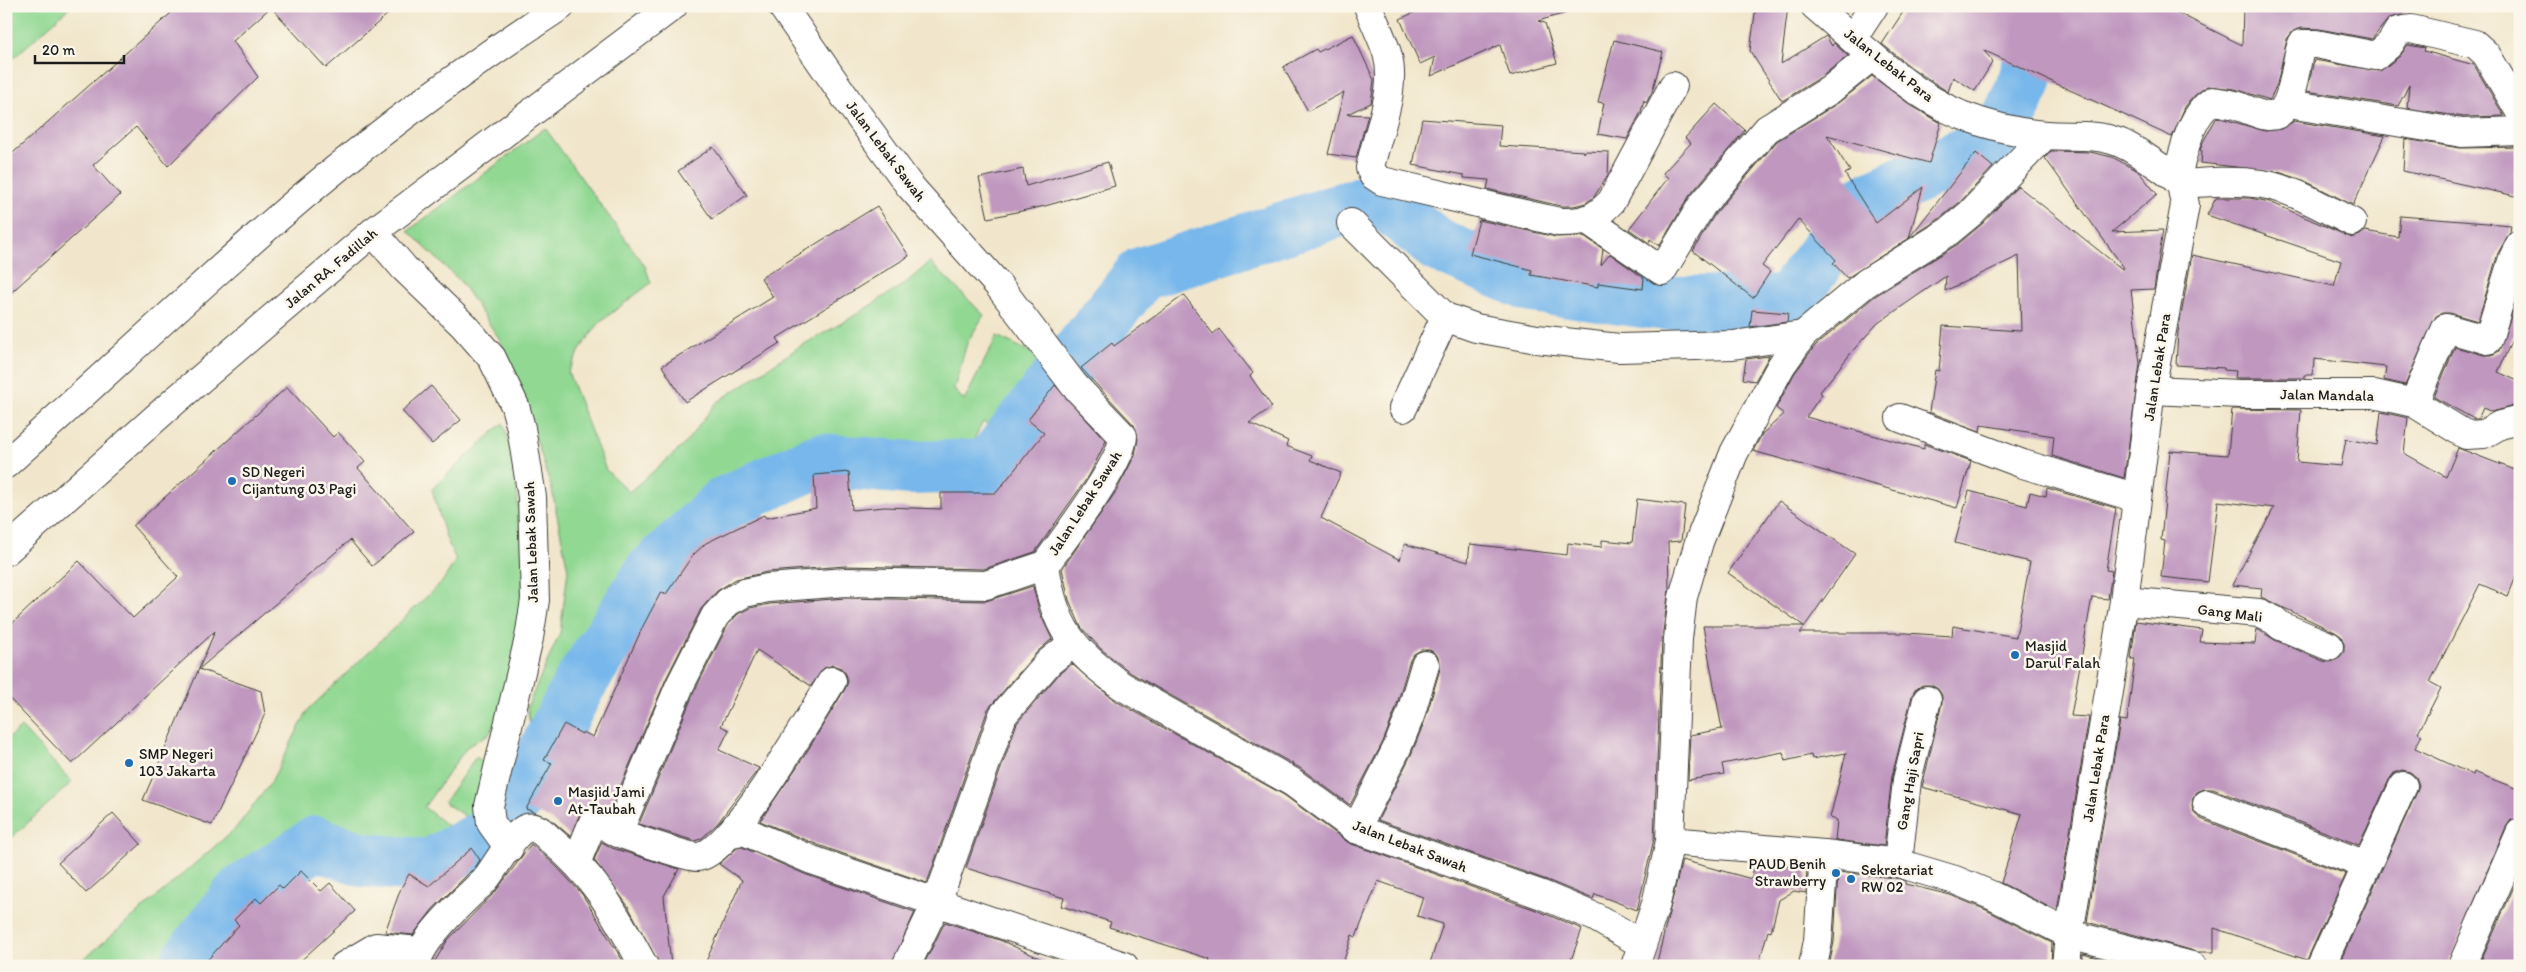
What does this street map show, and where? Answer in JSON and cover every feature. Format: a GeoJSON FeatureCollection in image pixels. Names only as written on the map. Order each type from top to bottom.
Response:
{"type":"FeatureCollection","features":[{"type":"Feature","properties":{"kind":"street"},"geometry":{"type":"LineString","coordinates":[[6,464],[272,223],[330,175],[448,85],[561,6]]}},
{"type":"Feature","properties":{"kind":"street","name":"Jalan RA. Fadillah"},"geometry":{"type":"LineString","coordinates":[[6,551],[176,400],[373,232],[673,6]]}},
{"type":"Feature","properties":{"kind":"street","name":"Jalan Lebak Sawah"},"geometry":{"type":"LineString","coordinates":[[782,6],[888,158],[909,185],[999,286],[1074,385],[1123,436],[1123,444],[1110,470],[1045,566],[1050,598],[1058,620],[1073,643],[1099,668],[1122,686],[1292,782],[1356,829],[1542,895],[1595,917],[1639,955]]}},
{"type":"Feature","properties":{"kind":"street"},"geometry":{"type":"LineString","coordinates":[[1368,6],[1388,54],[1389,68],[1386,103],[1370,168],[1373,175],[1382,181],[1559,222],[1578,222],[1596,216],[1611,202],[1673,86]]}},
{"type":"Feature","properties":{"kind":"street","name":"Jalan Lebak Para"},"geometry":{"type":"LineString","coordinates":[[1815,6],[1863,47],[1927,97],[1961,114],[2016,130],[2045,135],[2098,137],[2119,142],[2178,182],[2185,205],[2152,390],[2124,601],[2069,934],[2066,966]]}},
{"type":"Feature","properties":{"kind":"street"},"geometry":{"type":"LineString","coordinates":[[1586,219],[1662,271],[1702,205],[1766,129],[1830,90],[1863,47],[1874,6]]}},
{"type":"Feature","properties":{"kind":"street"},"geometry":{"type":"LineString","coordinates":[[2352,222],[2283,190],[2263,184],[2217,181],[2178,182],[2187,141],[2200,109],[2212,101],[2232,104],[2268,116],[2278,114],[2289,104],[2298,53],[2302,44],[2316,44],[2376,56],[2390,44],[2398,31],[2411,29],[2475,44],[2486,54],[2520,112]]}},
{"type":"Feature","properties":{"kind":"street"},"geometry":{"type":"LineString","coordinates":[[2289,104],[2462,133],[2520,131]]}},
{"type":"Feature","properties":{"kind":"street"},"geometry":{"type":"LineString","coordinates":[[1639,955],[1664,875],[1670,841],[1679,621],[1687,578],[1724,474],[1734,453],[1781,366],[1803,335],[1866,283],[1948,232],[1964,219],[2018,166],[2045,135]]}},
{"type":"Feature","properties":{"kind":"street"},"geometry":{"type":"LineString","coordinates":[[1351,223],[1445,318],[1476,328],[1503,334],[1619,348],[1733,345],[1803,335]]}},
{"type":"Feature","properties":{"kind":"street","name":"Jalan Lebak Sawah"},"geometry":{"type":"LineString","coordinates":[[373,232],[404,268],[464,326],[492,358],[514,406],[521,428],[532,497],[535,600],[529,638],[491,792],[489,806],[500,836]]}},
{"type":"Feature","properties":{"kind":"street"},"geometry":{"type":"LineString","coordinates":[[2414,403],[2446,328],[2488,340],[2513,258],[2520,244]]}},
{"type":"Feature","properties":{"kind":"street"},"geometry":{"type":"LineString","coordinates":[[1403,408],[1445,318]]}},
{"type":"Feature","properties":{"kind":"street","name":"Jalan Mandala"},"geometry":{"type":"LineString","coordinates":[[2152,390],[2240,394],[2374,394],[2414,403],[2466,435],[2484,434],[2500,425],[2520,420]]}},
{"type":"Feature","properties":{"kind":"street"},"geometry":{"type":"LineString","coordinates":[[1900,418],[2023,464],[2137,498]]}},
{"type":"Feature","properties":{"kind":"street"},"geometry":{"type":"LineString","coordinates":[[618,833],[680,684],[715,616],[728,602],[744,593],[768,588],[846,582],[986,585],[1045,566]]}},
{"type":"Feature","properties":{"kind":"street","name":"Gang Mali"},"geometry":{"type":"LineString","coordinates":[[2124,601],[2259,614],[2274,620],[2281,626],[2329,646]]}},
{"type":"Feature","properties":{"kind":"street"},"geometry":{"type":"LineString","coordinates":[[906,966],[937,902],[1004,715],[1049,662],[1073,643]]}},
{"type":"Feature","properties":{"kind":"street"},"geometry":{"type":"LineString","coordinates":[[1356,829],[1397,748],[1410,716],[1425,666]]}},
{"type":"Feature","properties":{"kind":"street"},"geometry":{"type":"LineString","coordinates":[[577,861],[593,822],[598,822],[618,833],[698,857],[711,853],[731,833],[769,782],[832,681]]}},
{"type":"Feature","properties":{"kind":"street","name":"Gang Haji Sapri"},"geometry":{"type":"LineString","coordinates":[[1898,863],[1907,780],[1927,700]]}},
{"type":"Feature","properties":{"kind":"street"},"geometry":{"type":"LineString","coordinates":[[2321,966],[2403,786]]}},
{"type":"Feature","properties":{"kind":"street"},"geometry":{"type":"LineString","coordinates":[[2207,804],[2366,865]]}},
{"type":"Feature","properties":{"kind":"street"},"geometry":{"type":"LineString","coordinates":[[344,966],[376,947],[417,958],[459,905],[490,874],[500,836],[520,832],[528,828],[535,828],[577,861],[622,923],[644,966]]}},
{"type":"Feature","properties":{"kind":"street"},"geometry":{"type":"LineString","coordinates":[[731,833],[744,831],[812,860],[1124,966]]}},
{"type":"Feature","properties":{"kind":"street"},"geometry":{"type":"LineString","coordinates":[[2462,966],[2520,833]]}},
{"type":"Feature","properties":{"kind":"street"},"geometry":{"type":"LineString","coordinates":[[1670,841],[1824,854],[1898,863],[1955,880],[1991,895],[2069,934],[2192,966]]}},
{"type":"Feature","properties":{"kind":"street"},"geometry":{"type":"LineString","coordinates":[[1813,966],[1818,941],[1824,854]]}},
{"type":"Feature","properties":{"kind":"green space"},"geometry":{"type":"Polygon","coordinates":[[[6,6],[71,6],[6,65],[6,6]]]}},
{"type":"Feature","properties":{"kind":"green space"},"geometry":{"type":"Polygon","coordinates":[[[545,128],[645,266],[651,283],[601,321],[583,345],[568,372],[606,470],[629,492],[683,446],[716,403],[799,347],[849,319],[907,282],[930,262],[984,315],[967,343],[954,389],[964,401],[997,336],[1047,360],[1009,435],[983,422],[968,451],[950,452],[863,437],[833,448],[756,464],[664,536],[637,564],[582,636],[547,701],[533,744],[527,707],[560,633],[568,570],[552,490],[516,374],[498,337],[460,281],[408,231],[545,128]]]}},
{"type":"Feature","properties":{"kind":"green space"},"geometry":{"type":"Polygon","coordinates":[[[503,423],[514,457],[524,575],[514,652],[497,717],[490,733],[467,747],[424,807],[459,835],[439,844],[407,850],[378,845],[327,825],[280,846],[239,875],[179,946],[174,966],[76,966],[235,829],[270,784],[308,710],[442,582],[456,560],[446,538],[432,489],[503,423]]]}},
{"type":"Feature","properties":{"kind":"green space"},"geometry":{"type":"Polygon","coordinates":[[[21,727],[72,782],[6,843],[6,741],[21,727]]]}},
{"type":"Feature","properties":{"kind":"green space"},"geometry":{"type":"Polygon","coordinates":[[[476,757],[505,776],[473,822],[444,802],[476,757]]]}},
{"type":"Feature","properties":{"kind":"building"},"geometry":{"type":"Polygon","coordinates":[[[179,6],[397,6],[326,68],[271,7],[233,41],[258,77],[168,166],[136,127],[93,165],[120,195],[6,297],[6,159],[179,6]]]}},
{"type":"Feature","properties":{"kind":"building"},"geometry":{"type":"Polygon","coordinates":[[[1428,6],[1566,6],[1566,13],[1538,21],[1545,23],[1557,63],[1510,76],[1500,45],[1431,76],[1435,57],[1420,64],[1400,19],[1428,6]]]}},
{"type":"Feature","properties":{"kind":"building"},"geometry":{"type":"Polygon","coordinates":[[[1756,6],[1788,6],[1781,64],[1826,36],[1832,46],[1834,43],[1848,56],[1821,77],[1782,101],[1750,51],[1756,6]]]}},
{"type":"Feature","properties":{"kind":"building"},"geometry":{"type":"Polygon","coordinates":[[[1907,6],[2164,6],[2242,45],[2243,6],[2405,6],[2402,15],[2389,18],[2372,39],[2319,29],[2302,28],[2293,31],[2287,39],[2277,84],[2270,100],[2235,89],[2207,86],[2194,96],[2185,107],[2172,137],[1983,50],[1993,61],[1975,91],[1953,77],[1948,92],[1912,68],[1882,44],[1907,6]]]}},
{"type":"Feature","properties":{"kind":"building"},"geometry":{"type":"Polygon","coordinates":[[[1353,35],[1374,80],[1371,103],[1347,114],[1368,115],[1356,158],[1328,154],[1344,92],[1308,111],[1283,67],[1316,49],[1318,52],[1353,35]]]}},
{"type":"Feature","properties":{"kind":"building"},"geometry":{"type":"Polygon","coordinates":[[[1614,40],[1663,52],[1652,92],[1646,103],[1644,100],[1641,112],[1627,139],[1598,134],[1604,103],[1598,102],[1614,40]]]}},
{"type":"Feature","properties":{"kind":"building"},"geometry":{"type":"Polygon","coordinates":[[[2408,45],[2425,48],[2424,51],[2474,65],[2504,116],[2463,117],[2407,108],[2409,85],[2398,106],[2307,91],[2314,60],[2380,71],[2400,56],[2408,45]]]}},
{"type":"Feature","properties":{"kind":"building"},"geometry":{"type":"Polygon","coordinates":[[[1872,76],[1912,106],[1941,123],[1929,163],[1827,135],[1850,171],[1845,174],[1876,223],[1923,187],[1909,238],[1976,153],[1993,167],[1960,202],[1939,219],[1847,278],[1833,263],[1836,260],[1798,219],[1762,266],[1770,272],[1753,298],[1693,251],[1715,214],[1777,141],[1838,103],[1872,76]]]}},
{"type":"Feature","properties":{"kind":"building"},"geometry":{"type":"Polygon","coordinates":[[[1716,104],[1745,130],[1690,195],[1659,246],[1650,239],[1649,243],[1629,229],[1668,178],[1663,173],[1691,143],[1685,138],[1716,104]]]}},
{"type":"Feature","properties":{"kind":"building"},"geometry":{"type":"Polygon","coordinates":[[[2217,117],[2265,131],[2281,129],[2294,121],[2385,136],[2353,205],[2303,180],[2278,172],[2201,163],[2202,151],[2200,150],[2217,117]]]}},
{"type":"Feature","properties":{"kind":"building"},"geometry":{"type":"Polygon","coordinates":[[[1422,119],[1501,125],[1499,146],[1584,151],[1584,153],[1585,151],[1609,152],[1608,175],[1594,197],[1586,203],[1574,206],[1561,206],[1487,189],[1489,180],[1464,178],[1464,175],[1413,165],[1422,119]]]}},
{"type":"Feature","properties":{"kind":"building"},"geometry":{"type":"Polygon","coordinates":[[[2405,139],[2460,148],[2520,147],[2520,197],[2403,171],[2405,139]]]}},
{"type":"Feature","properties":{"kind":"building"},"geometry":{"type":"Polygon","coordinates":[[[713,147],[747,195],[712,219],[678,171],[713,147]]]}},
{"type":"Feature","properties":{"kind":"building"},"geometry":{"type":"Polygon","coordinates":[[[2051,151],[2090,152],[2112,157],[2138,171],[2157,194],[2112,232],[2163,230],[2154,289],[2131,290],[2140,364],[2124,478],[2052,456],[2054,436],[1981,425],[1980,431],[1929,412],[1935,370],[1939,371],[1943,326],[2021,331],[2019,256],[1945,291],[1946,276],[1878,323],[1855,348],[1820,392],[1822,394],[1806,417],[1924,449],[1924,444],[1971,461],[1957,508],[1753,451],[1762,434],[1784,414],[1776,408],[1794,374],[1815,346],[1875,296],[1958,244],[1982,224],[2018,186],[2122,269],[2124,268],[2045,158],[2051,151]]]}},
{"type":"Feature","properties":{"kind":"building"},"geometry":{"type":"Polygon","coordinates":[[[1108,162],[1115,186],[1045,206],[988,218],[979,178],[1023,169],[1026,186],[1108,162]]]}},
{"type":"Feature","properties":{"kind":"building"},"geometry":{"type":"Polygon","coordinates":[[[2216,198],[2250,198],[2270,202],[2352,238],[2365,231],[2398,237],[2400,216],[2511,225],[2510,232],[2498,253],[2478,321],[2450,313],[2442,313],[2436,316],[2405,385],[2384,380],[2386,367],[2314,359],[2313,375],[2304,375],[2304,378],[2235,378],[2236,371],[2224,370],[2224,368],[2176,365],[2178,332],[2192,255],[2334,286],[2341,261],[2207,215],[2216,198]]]}},
{"type":"Feature","properties":{"kind":"building"},"geometry":{"type":"Polygon","coordinates":[[[877,206],[909,256],[777,338],[780,343],[685,402],[662,366],[773,297],[761,278],[877,206]]]}},
{"type":"Feature","properties":{"kind":"building"},"geometry":{"type":"Polygon","coordinates":[[[1479,220],[1556,237],[1584,236],[1603,249],[1601,265],[1610,254],[1644,278],[1643,289],[1598,283],[1598,287],[1531,275],[1532,270],[1470,254],[1479,220]]]}},
{"type":"Feature","properties":{"kind":"building"},"geometry":{"type":"Polygon","coordinates":[[[1184,295],[1213,334],[1219,329],[1253,373],[1250,376],[1272,407],[1249,423],[1288,441],[1286,446],[1312,456],[1310,460],[1341,473],[1321,518],[1400,560],[1405,544],[1468,562],[1470,544],[1567,555],[1568,543],[1602,547],[1602,540],[1632,543],[1637,499],[1685,505],[1681,541],[1668,542],[1669,590],[1662,638],[1654,839],[1637,910],[1595,894],[1593,899],[1547,880],[1378,820],[1411,755],[1425,720],[1440,669],[1440,661],[1436,654],[1430,650],[1421,650],[1414,654],[1410,660],[1395,711],[1383,742],[1350,805],[1300,768],[1131,673],[1101,649],[1081,627],[1069,600],[1062,569],[1117,490],[1135,455],[1138,439],[1134,425],[1081,368],[1112,343],[1114,346],[1184,295]]]}},
{"type":"Feature","properties":{"kind":"building"},"geometry":{"type":"Polygon","coordinates":[[[2517,299],[2520,299],[2520,336],[2514,335],[2498,372],[2520,382],[2520,398],[2517,405],[2492,412],[2483,408],[2478,419],[2474,419],[2434,397],[2455,347],[2484,355],[2492,355],[2499,351],[2517,299]]]}},
{"type":"Feature","properties":{"kind":"building"},"geometry":{"type":"Polygon","coordinates":[[[1752,310],[1788,313],[1787,322],[1750,327],[1752,310]]]}},
{"type":"Feature","properties":{"kind":"building"},"geometry":{"type":"Polygon","coordinates":[[[1769,356],[1755,381],[1743,379],[1746,359],[1769,356]]]}},
{"type":"Feature","properties":{"kind":"building"},"geometry":{"type":"Polygon","coordinates":[[[1055,385],[1106,441],[1090,474],[1035,552],[984,569],[845,566],[767,572],[736,579],[717,591],[701,609],[666,679],[610,811],[597,806],[585,809],[579,816],[570,836],[549,818],[526,809],[552,763],[544,760],[564,724],[582,734],[583,732],[593,737],[643,626],[661,592],[666,594],[693,555],[706,543],[764,515],[766,518],[816,508],[814,475],[849,472],[852,510],[885,507],[941,509],[941,493],[996,493],[1044,433],[1028,420],[1055,385]]]}},
{"type":"Feature","properties":{"kind":"building"},"geometry":{"type":"Polygon","coordinates":[[[431,386],[461,420],[432,444],[402,411],[431,386]]]}},
{"type":"Feature","properties":{"kind":"building"},"geometry":{"type":"Polygon","coordinates":[[[287,387],[333,437],[338,432],[365,462],[358,468],[414,532],[372,566],[350,540],[199,669],[261,691],[265,714],[212,825],[143,800],[215,631],[72,764],[6,695],[6,629],[79,561],[133,618],[178,577],[133,526],[287,387]]]}},
{"type":"Feature","properties":{"kind":"building"},"geometry":{"type":"Polygon","coordinates":[[[2232,409],[2301,410],[2297,462],[2341,466],[2346,439],[2377,445],[2381,412],[2408,418],[2404,453],[2446,477],[2458,448],[2520,472],[2520,567],[2508,596],[2480,584],[2430,682],[2441,688],[2418,733],[2422,735],[2415,748],[2473,775],[2474,772],[2520,790],[2520,818],[2511,820],[2506,827],[2447,966],[2338,966],[2417,792],[2419,785],[2416,777],[2410,772],[2402,770],[2394,773],[2389,780],[2359,845],[2213,789],[2204,789],[2197,792],[2193,798],[2192,807],[2195,814],[2201,819],[2346,874],[2307,960],[2214,928],[2214,952],[2198,952],[2087,922],[2120,720],[2127,721],[2135,659],[2131,659],[2136,621],[2202,630],[2200,642],[2255,644],[2257,629],[2275,640],[2323,661],[2331,662],[2338,659],[2344,652],[2341,636],[2261,597],[2262,588],[2232,585],[2274,508],[2218,501],[2208,582],[2161,577],[2165,541],[2161,540],[2170,451],[2228,455],[2232,409]]]}},
{"type":"Feature","properties":{"kind":"building"},"geometry":{"type":"Polygon","coordinates":[[[2047,488],[2116,508],[2106,570],[2112,571],[2108,599],[2092,597],[2071,716],[2089,717],[2057,911],[2001,883],[2022,814],[1922,787],[1942,703],[1942,695],[1938,689],[1931,685],[1922,685],[1915,690],[1912,696],[1892,776],[1884,846],[1835,840],[1837,820],[1830,818],[1846,753],[1812,759],[1811,755],[1785,761],[1783,752],[1722,764],[1724,774],[1688,780],[1690,735],[1722,729],[1703,626],[1804,626],[1728,573],[1779,501],[1855,554],[1800,633],[1906,633],[1952,636],[1953,626],[2016,637],[2030,562],[1955,543],[1969,491],[2027,506],[2030,492],[2046,496],[2047,488]]]}},
{"type":"Feature","properties":{"kind":"building"},"geometry":{"type":"Polygon","coordinates":[[[1033,586],[1039,611],[1052,639],[1037,652],[988,709],[927,883],[818,845],[760,821],[803,758],[845,689],[848,682],[846,674],[841,668],[833,665],[824,668],[811,686],[757,650],[721,726],[729,730],[719,750],[759,768],[717,824],[702,838],[695,841],[639,824],[694,692],[728,625],[738,614],[750,608],[770,604],[846,598],[986,601],[1033,586]]]}},
{"type":"Feature","properties":{"kind":"building"},"geometry":{"type":"Polygon","coordinates":[[[1072,664],[1114,700],[1284,795],[1349,843],[1536,910],[1582,929],[1569,966],[1429,966],[1443,924],[1417,916],[1423,897],[1378,881],[1356,937],[1352,935],[1342,966],[1208,966],[1210,959],[1109,927],[1111,922],[1061,906],[1064,898],[966,868],[1017,723],[1060,673],[1072,664]]]}},
{"type":"Feature","properties":{"kind":"building"},"geometry":{"type":"Polygon","coordinates":[[[113,813],[141,844],[86,893],[58,863],[113,813]]]}},
{"type":"Feature","properties":{"kind":"building"},"geometry":{"type":"Polygon","coordinates":[[[602,842],[612,848],[679,869],[664,896],[671,966],[660,966],[628,906],[594,860],[602,842]]]}},
{"type":"Feature","properties":{"kind":"building"},"geometry":{"type":"Polygon","coordinates":[[[531,844],[557,867],[582,894],[626,966],[432,966],[447,941],[496,891],[531,844]]]}},
{"type":"Feature","properties":{"kind":"building"},"geometry":{"type":"Polygon","coordinates":[[[742,847],[807,875],[915,912],[891,966],[704,966],[742,880],[719,864],[737,848],[742,847]]]}},
{"type":"Feature","properties":{"kind":"building"},"geometry":{"type":"Polygon","coordinates":[[[472,848],[480,860],[476,866],[433,909],[413,935],[385,932],[401,888],[409,874],[429,886],[472,848]]]}},
{"type":"Feature","properties":{"kind":"building"},"geometry":{"type":"Polygon","coordinates":[[[1682,860],[1752,879],[1754,864],[1807,868],[1806,893],[1794,891],[1779,900],[1771,932],[1768,931],[1758,966],[1656,966],[1682,860]]]}},
{"type":"Feature","properties":{"kind":"building"},"geometry":{"type":"Polygon","coordinates":[[[301,871],[321,891],[330,883],[355,911],[295,966],[202,966],[239,925],[234,920],[256,898],[261,903],[279,885],[283,889],[301,871]]]}},
{"type":"Feature","properties":{"kind":"building"},"geometry":{"type":"Polygon","coordinates":[[[1838,872],[1895,878],[1905,881],[1905,884],[1950,895],[1984,909],[2052,943],[2051,966],[1829,966],[1834,942],[1838,872]]]}},
{"type":"Feature","properties":{"kind":"building"},"geometry":{"type":"Polygon","coordinates":[[[2520,873],[2520,966],[2479,966],[2520,873]]]}},
{"type":"Feature","properties":{"kind":"building"},"geometry":{"type":"Polygon","coordinates":[[[945,922],[1002,941],[1057,966],[923,966],[945,922]]]}},
{"type":"Feature","properties":{"kind":"building"},"geometry":{"type":"Polygon","coordinates":[[[2083,954],[2129,966],[2082,966],[2083,954]]]}},
{"type":"Feature","properties":{"kind":"waterway"},"geometry":{"type":"LineString","coordinates":[[189,966],[189,959],[241,892],[316,843],[363,860],[429,866],[487,835],[528,784],[579,685],[652,571],[725,503],[820,460],[911,468],[988,466],[1141,274],[1378,198],[1437,245],[1532,286],[1659,303],[1788,302],[1861,203],[2000,137],[2024,84],[2045,6]]}},
{"type":"Feature","properties":{"kind":"place","name":"SD Negeri Cijantung 03 Pagi"},"geometry":{"type":"Point","coordinates":[232,481]}},
{"type":"Feature","properties":{"kind":"place","name":"Masjid Darul Falah"},"geometry":{"type":"Point","coordinates":[2015,655]}},
{"type":"Feature","properties":{"kind":"place","name":"SMP Negeri 103 Jakarta"},"geometry":{"type":"Point","coordinates":[129,763]}},
{"type":"Feature","properties":{"kind":"place","name":"Masjid Jami At-Taubah"},"geometry":{"type":"Point","coordinates":[558,801]}},
{"type":"Feature","properties":{"kind":"place","name":"PAUD Benih Strawberry"},"geometry":{"type":"Point","coordinates":[1836,873]}},
{"type":"Feature","properties":{"kind":"place","name":"Sekretariat RW 02"},"geometry":{"type":"Point","coordinates":[1851,879]}}]}
